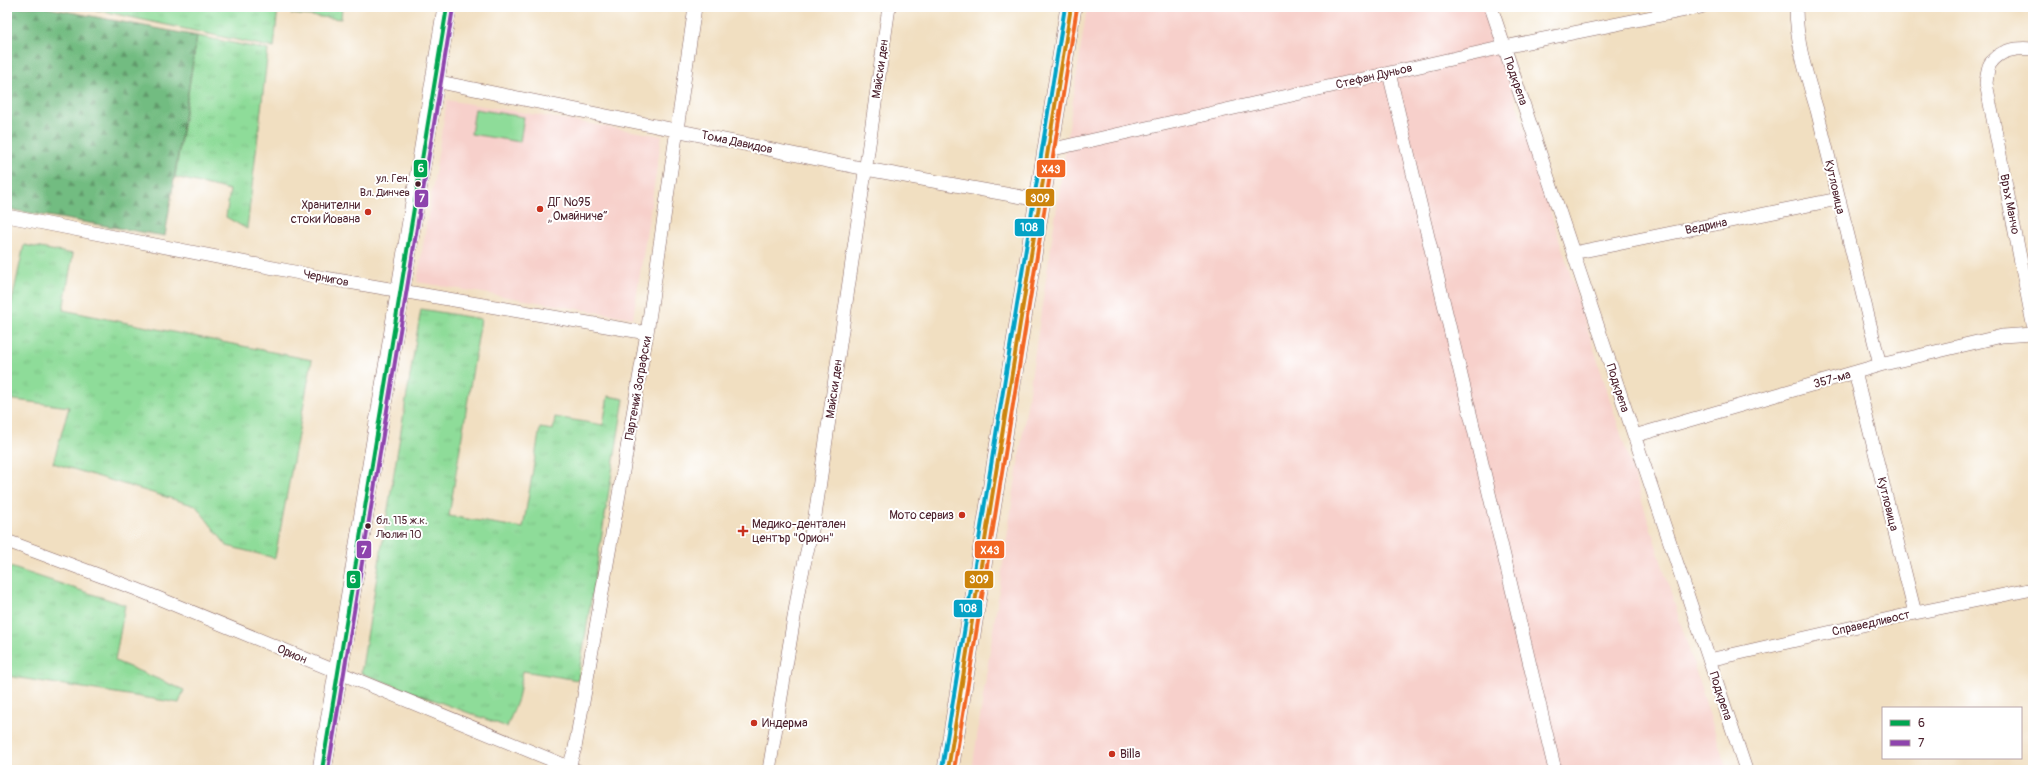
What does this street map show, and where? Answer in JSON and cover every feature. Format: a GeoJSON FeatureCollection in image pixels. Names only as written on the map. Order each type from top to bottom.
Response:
{"type":"FeatureCollection","features":[{"type":"Feature","properties":{"kind":"main road"},"geometry":{"type":"LineString","coordinates":[[948,770],[1071,7]]}},
{"type":"Feature","properties":{"kind":"street"},"geometry":{"type":"LineString","coordinates":[[322,770],[447,7]]}},
{"type":"Feature","properties":{"kind":"street","name":"Партений Зографски"},"geometry":{"type":"LineString","coordinates":[[572,768],[647,333],[695,7]]}},
{"type":"Feature","properties":{"kind":"street","name":"Майски ден"},"geometry":{"type":"LineString","coordinates":[[769,770],[799,587],[815,516],[889,7]]}},
{"type":"Feature","properties":{"kind":"street","name":"Подкрепа"},"geometry":{"type":"LineString","coordinates":[[1491,7],[1746,770]]}},
{"type":"Feature","properties":{"kind":"street","name":"Стефан Дуньов"},"geometry":{"type":"LineString","coordinates":[[1049,150],[1504,47],[1701,7]]}},
{"type":"Feature","properties":{"kind":"street","name":"Кутловица"},"geometry":{"type":"LineString","coordinates":[[1796,7],[1796,25],[1805,69],[1817,110],[1880,365]]}},
{"type":"Feature","properties":{"kind":"street","name":"Връх Манчо"},"geometry":{"type":"LineString","coordinates":[[2033,49],[2023,48],[2002,52],[1989,65],[1986,83],[2033,324]]}},
{"type":"Feature","properties":{"kind":"street"},"geometry":{"type":"LineString","coordinates":[[1389,73],[1555,770]]}},
{"type":"Feature","properties":{"kind":"street","name":"Тома Давидов"},"geometry":{"type":"LineString","coordinates":[[436,81],[866,169],[1039,200]]}},
{"type":"Feature","properties":{"kind":"street","name":"Ведрина"},"geometry":{"type":"LineString","coordinates":[[1573,253],[1838,199]]}},
{"type":"Feature","properties":{"kind":"street","name":"Чернигов"},"geometry":{"type":"LineString","coordinates":[[7,216],[401,291],[647,333]]}},
{"type":"Feature","properties":{"kind":"street","name":"357-ма"},"geometry":{"type":"LineString","coordinates":[[1634,436],[1880,365],[2002,336],[2033,334]]}},
{"type":"Feature","properties":{"kind":"street","name":"Кутловица"},"geometry":{"type":"LineString","coordinates":[[1855,372],[1915,613]]}},
{"type":"Feature","properties":{"kind":"street","name":"Орион"},"geometry":{"type":"LineString","coordinates":[[7,541],[136,589],[572,768]]}},
{"type":"Feature","properties":{"kind":"street","name":"Справедливост"},"geometry":{"type":"LineString","coordinates":[[1709,660],[2033,588]]}},
{"type":"Feature","properties":{"kind":"shaded area"},"geometry":{"type":"Polygon","coordinates":[[[1087,7],[1486,7],[1727,770],[972,770],[1087,7]]]}},
{"type":"Feature","properties":{"kind":"shaded area","name":"ДГ №95 „Омайниче“"},"geometry":{"type":"Polygon","coordinates":[[[447,100],[662,136],[633,318],[417,282],[447,100]]]}},
{"type":"Feature","properties":{"kind":"green space"},"geometry":{"type":"Polygon","coordinates":[[[7,7],[43,7],[197,36],[165,236],[7,209],[7,7]]]}},
{"type":"Feature","properties":{"kind":"green space"},"geometry":{"type":"Polygon","coordinates":[[[83,7],[278,7],[274,48],[83,7]]]}},
{"type":"Feature","properties":{"kind":"green space"},"geometry":{"type":"Polygon","coordinates":[[[292,7],[342,7],[341,19],[291,14],[292,7]]]}},
{"type":"Feature","properties":{"kind":"green space"},"geometry":{"type":"Polygon","coordinates":[[[197,36],[268,50],[247,229],[226,217],[230,190],[175,177],[197,36]]]}},
{"type":"Feature","properties":{"kind":"green space"},"geometry":{"type":"Polygon","coordinates":[[[475,109],[524,117],[520,142],[471,134],[475,109]]]}},
{"type":"Feature","properties":{"kind":"green space"},"geometry":{"type":"Polygon","coordinates":[[[24,245],[73,254],[63,310],[312,360],[275,558],[227,546],[196,506],[53,463],[69,407],[7,399],[7,324],[24,245]]]}},
{"type":"Feature","properties":{"kind":"green space"},"geometry":{"type":"Polygon","coordinates":[[[421,309],[481,319],[449,516],[523,528],[540,428],[553,430],[555,417],[603,425],[608,396],[624,399],[578,680],[523,671],[518,699],[507,727],[361,673],[421,309]]]}},
{"type":"Feature","properties":{"kind":"green space"},"geometry":{"type":"Polygon","coordinates":[[[7,566],[125,605],[115,661],[184,690],[179,703],[7,676],[7,566]]]}},
{"type":"Feature","properties":{"kind":"transit line","name":"6"},"geometry":{"type":"LineString","coordinates":[[322,770],[447,7]]}},
{"type":"Feature","properties":{"kind":"transit line","name":"108"},"geometry":{"type":"LineString","coordinates":[[942,769],[1065,7]]}},
{"type":"Feature","properties":{"kind":"transit line","name":"309"},"geometry":{"type":"LineString","coordinates":[[948,770],[1071,7]]}},
{"type":"Feature","properties":{"kind":"transit line","name":"7"},"geometry":{"type":"LineString","coordinates":[[328,770],[453,8]]}},
{"type":"Feature","properties":{"kind":"transit line","name":"X43"},"geometry":{"type":"LineString","coordinates":[[954,770],[1077,8]]}},
{"type":"Feature","properties":{"kind":"place","name":"ул. Ген. Вл. Динчев"},"geometry":{"type":"Point","coordinates":[418,184]}},
{"type":"Feature","properties":{"kind":"place","name":"ДГ №95 „Омайниче“"},"geometry":{"type":"Point","coordinates":[540,209]}},
{"type":"Feature","properties":{"kind":"place","name":"Хранителни стоки Йована"},"geometry":{"type":"Point","coordinates":[368,212]}},
{"type":"Feature","properties":{"kind":"place","name":"Мото сервиз"},"geometry":{"type":"Point","coordinates":[962,515]}},
{"type":"Feature","properties":{"kind":"place","name":"бл. 115 ж.к. Люлин 10"},"geometry":{"type":"Point","coordinates":[368,526]}},
{"type":"Feature","properties":{"kind":"place","name":"Медико-дентален център \"Орион\""},"geometry":{"type":"Point","coordinates":[743,531]}},
{"type":"Feature","properties":{"kind":"place","name":"Индерма"},"geometry":{"type":"Point","coordinates":[754,723]}},
{"type":"Feature","properties":{"kind":"place","name":"Billa"},"geometry":{"type":"Point","coordinates":[1112,754]}}]}
